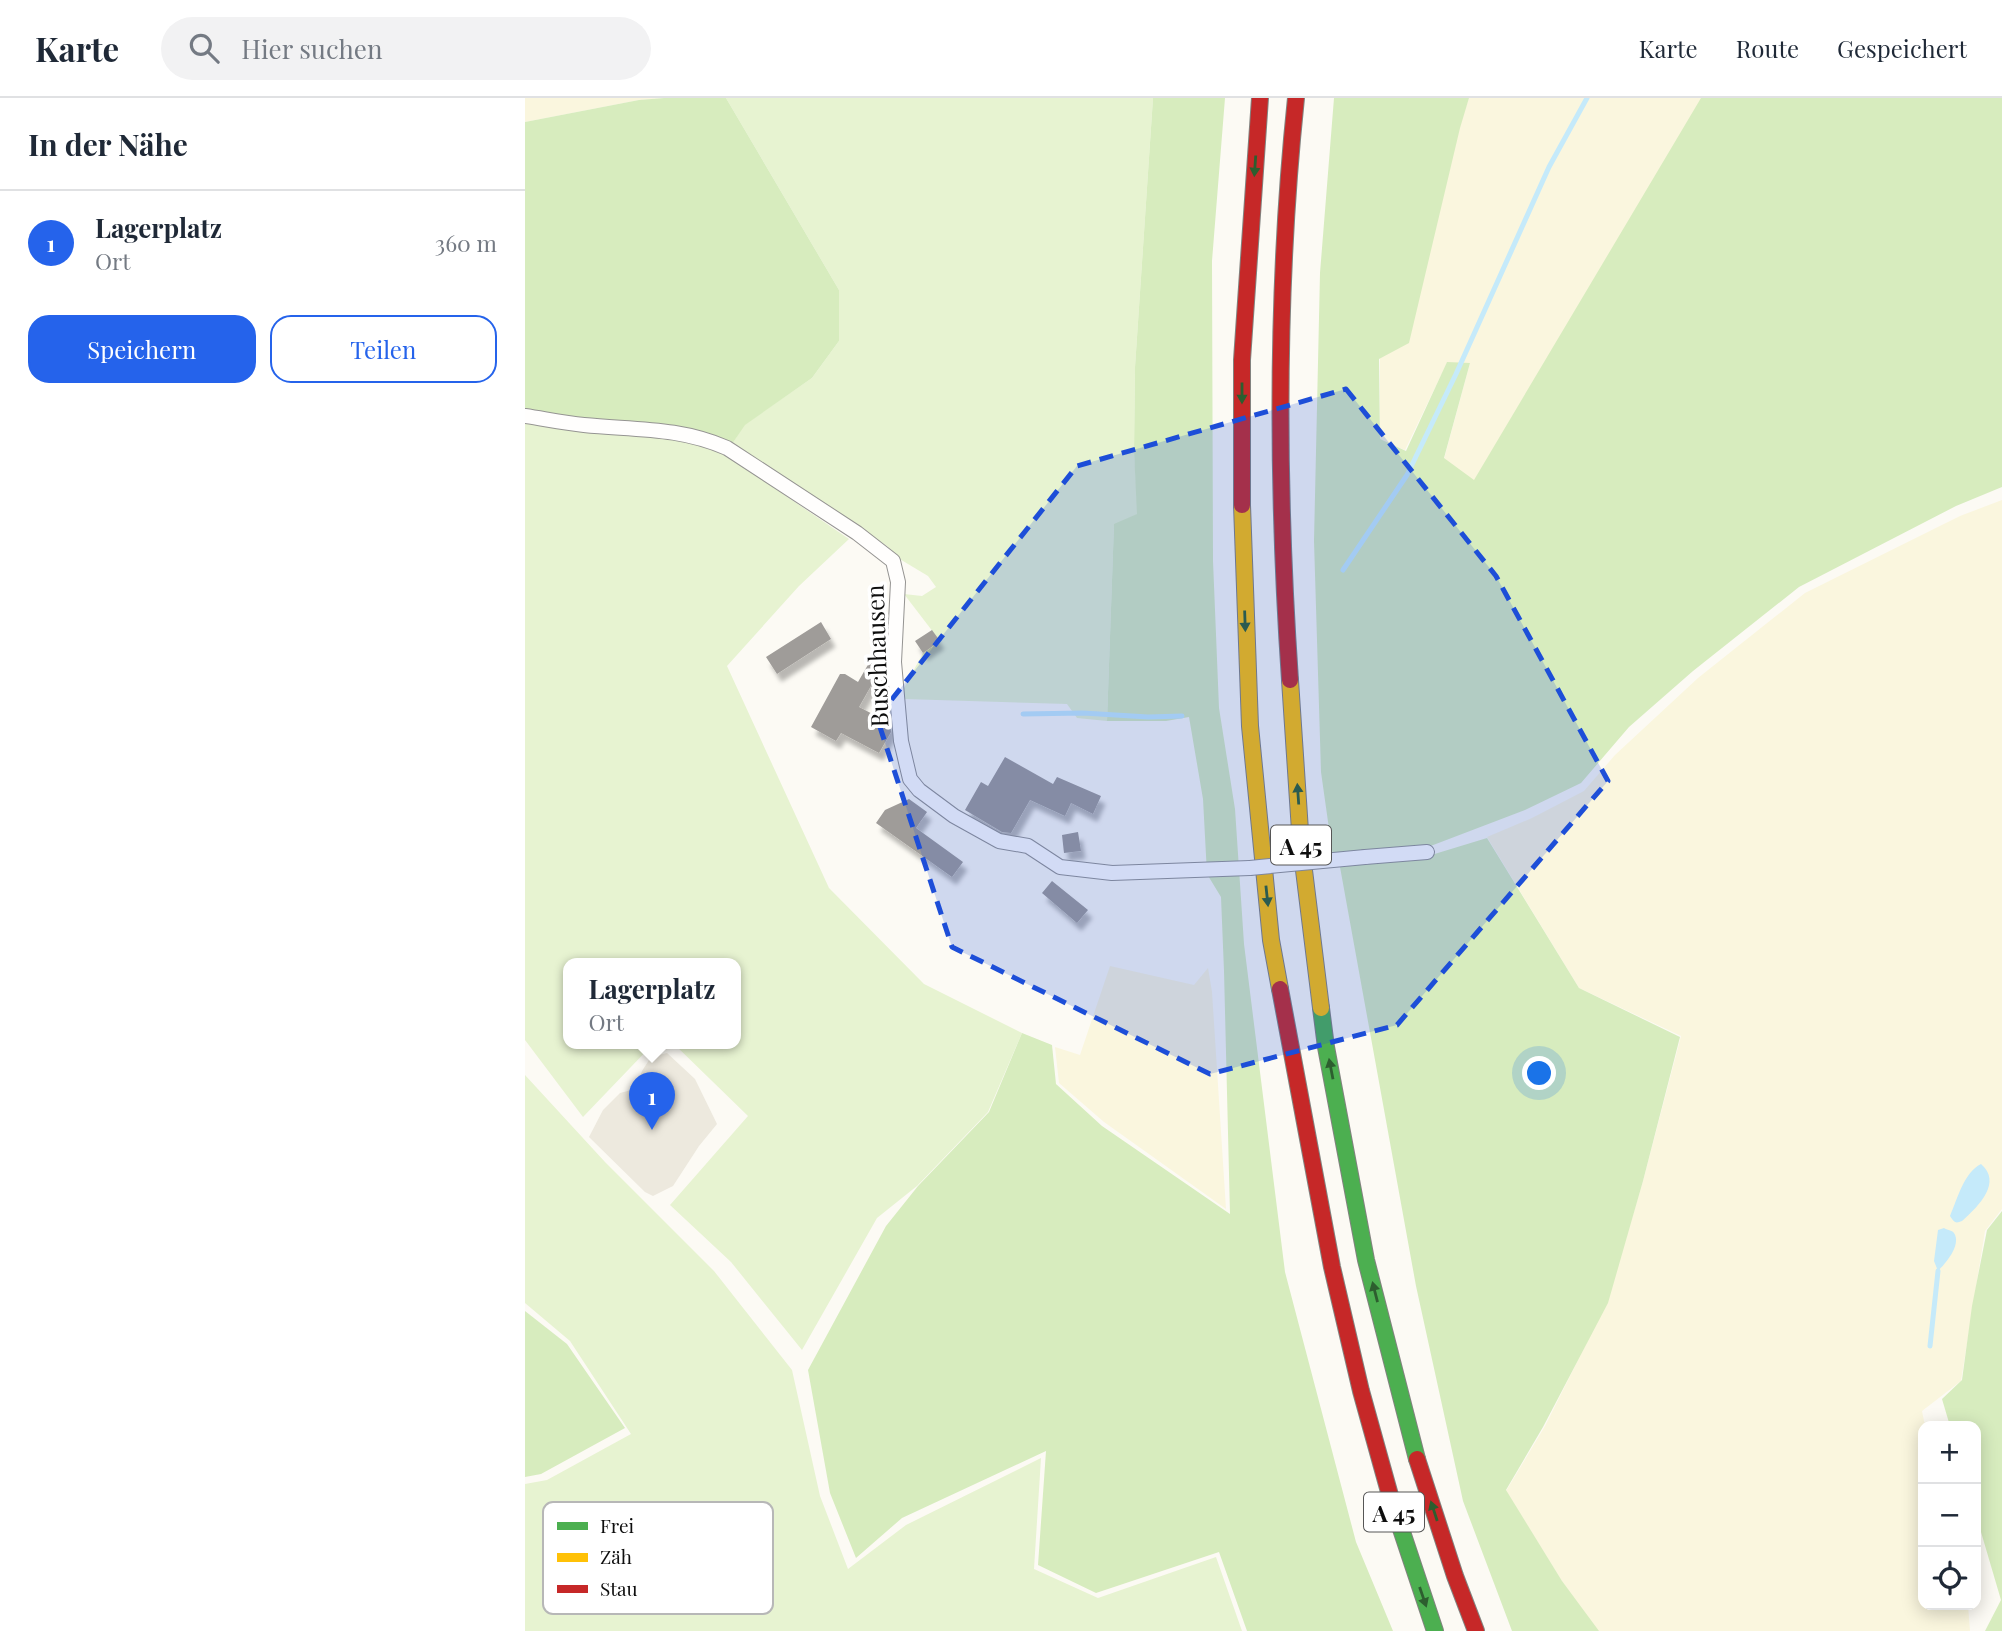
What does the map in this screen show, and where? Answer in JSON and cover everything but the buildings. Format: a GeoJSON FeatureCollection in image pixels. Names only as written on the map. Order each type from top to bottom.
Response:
{"type":"FeatureCollection","features":[{"type":"Feature","properties":{"kind":"highway","name":"A 45"},"geometry":{"type":"LineString","coordinates":[[1260,98],[1242,360],[1242,541],[1250,726],[1271,940],[1332,1267],[1395,1515],[1435,1631]]}},
{"type":"Feature","properties":{"kind":"highway","name":"A 45"},"geometry":{"type":"LineString","coordinates":[[1297,98],[1289,164],[1281,364],[1284,592],[1301,846],[1327,1047],[1366,1260],[1413,1446],[1455,1576],[1476,1631]]}},
{"type":"Feature","properties":{"kind":"street","name":"Buschhausen"},"geometry":{"type":"LineString","coordinates":[[525,416],[583,425],[671,431],[705,438],[738,455],[857,533],[893,561],[898,582],[894,662],[901,740],[910,779],[919,790],[954,816],[999,841],[1028,846],[1060,867],[1112,873],[1250,868],[1427,852]]}},
{"type":"Feature","properties":{"kind":"highlighted area"},"geometry":{"type":"Polygon","coordinates":[[[1346,389],[1496,576],[1608,781],[1397,1025],[1210,1074],[952,947],[877,718],[1077,466],[1346,389]]]}},
{"type":"Feature","properties":{"kind":"shaded area"},"geometry":{"type":"Polygon","coordinates":[[[525,98],[664,98],[639,100],[525,122],[525,98]]]}},
{"type":"Feature","properties":{"kind":"shaded area"},"geometry":{"type":"Polygon","coordinates":[[[1469,98],[1702,98],[1474,481],[1444,459],[1470,363],[1447,363],[1405,450],[1380,440],[1380,358],[1469,98]]]}},
{"type":"Feature","properties":{"kind":"shaded area"},"geometry":{"type":"Polygon","coordinates":[[[2002,500],[2002,1209],[1985,1231],[1961,1381],[1922,1411],[1924,1421],[1918,1421],[1918,1610],[1968,1610],[1970,1631],[1598,1631],[1563,1583],[1506,1491],[1545,1426],[1608,1300],[1681,1036],[1579,988],[1487,837],[1532,818],[1584,791],[1615,755],[1698,678],[1805,593],[1960,516],[2002,500]]]}},
{"type":"Feature","properties":{"kind":"shaded area"},"geometry":{"type":"Polygon","coordinates":[[[1110,966],[1194,985],[1208,968],[1212,992],[1226,1209],[1104,1122],[1059,1083],[1055,1047],[1080,1055],[1110,966]]]}},
{"type":"Feature","properties":{"kind":"shaded area"},"geometry":{"type":"Polygon","coordinates":[[[667,1053],[695,1079],[717,1124],[673,1186],[653,1196],[645,1192],[589,1137],[603,1110],[620,1093],[635,1089],[651,1057],[667,1053]]]}},
{"type":"Feature","properties":{"kind":"green space"},"geometry":{"type":"Polygon","coordinates":[[[726,98],[1153,98],[1135,367],[1134,451],[1138,514],[1114,525],[1107,721],[1077,718],[1067,704],[904,699],[903,690],[923,653],[940,641],[904,594],[922,596],[936,587],[928,576],[898,558],[887,546],[732,444],[744,425],[812,378],[839,341],[839,290],[726,98]]]}},
{"type":"Feature","properties":{"kind":"green space"},"geometry":{"type":"Polygon","coordinates":[[[726,98],[839,290],[839,341],[812,378],[745,425],[732,444],[714,436],[677,427],[603,421],[525,410],[525,122],[639,100],[726,98]]]}},
{"type":"Feature","properties":{"kind":"green space"},"geometry":{"type":"Polygon","coordinates":[[[1153,98],[1225,98],[1212,261],[1213,561],[1219,708],[1235,809],[1244,944],[1285,1272],[1356,1542],[1393,1631],[1247,1631],[1219,1552],[1096,1593],[1038,1565],[1046,1451],[902,1518],[856,1558],[830,1493],[808,1370],[886,1226],[918,1186],[989,1112],[1022,1033],[1052,1045],[1056,1084],[1102,1126],[1230,1214],[1221,897],[1207,874],[1203,799],[1189,717],[1166,721],[1107,721],[1114,524],[1137,514],[1134,451],[1135,367],[1153,98]]]}},
{"type":"Feature","properties":{"kind":"green space"},"geometry":{"type":"Polygon","coordinates":[[[1334,98],[1469,98],[1409,343],[1379,359],[1380,439],[1406,451],[1447,362],[1470,363],[1444,458],[1474,480],[1701,98],[2002,98],[2002,487],[1956,506],[1799,587],[1693,671],[1629,727],[1581,783],[1525,810],[1428,847],[1333,857],[1321,772],[1314,541],[1320,273],[1334,98]]]}},
{"type":"Feature","properties":{"kind":"green space"},"geometry":{"type":"Polygon","coordinates":[[[525,423],[669,437],[702,443],[726,455],[849,539],[799,586],[727,666],[829,888],[924,984],[1022,1033],[988,1112],[917,1186],[877,1218],[802,1350],[731,1262],[670,1205],[748,1116],[679,1049],[741,1049],[741,958],[563,958],[563,1049],[648,1049],[583,1117],[525,1040],[525,423]]]}},
{"type":"Feature","properties":{"kind":"green space"},"geometry":{"type":"Polygon","coordinates":[[[1487,838],[1579,988],[1680,1037],[1608,1303],[1543,1427],[1506,1490],[1562,1581],[1599,1631],[1512,1631],[1463,1501],[1416,1286],[1340,867],[1428,856],[1487,838]]]}},
{"type":"Feature","properties":{"kind":"green space"},"geometry":{"type":"Polygon","coordinates":[[[525,1075],[605,1162],[714,1271],[792,1370],[820,1496],[848,1569],[906,1525],[1041,1458],[1034,1569],[1098,1598],[1216,1557],[1242,1631],[525,1631],[525,1484],[547,1480],[631,1434],[570,1341],[525,1303],[525,1075]]]}},
{"type":"Feature","properties":{"kind":"green space"},"geometry":{"type":"Polygon","coordinates":[[[2002,1211],[2002,1631],[1985,1631],[2001,1600],[1981,1532],[1981,1421],[1949,1421],[1942,1399],[1962,1380],[1972,1306],[1987,1230],[2002,1211]]]}},
{"type":"Feature","properties":{"kind":"green space"},"geometry":{"type":"Polygon","coordinates":[[[525,1311],[567,1344],[625,1428],[541,1474],[525,1477],[525,1311]]]}},
{"type":"Feature","properties":{"kind":"water"},"geometry":{"type":"Polygon","coordinates":[[[1981,1164],[1989,1178],[1986,1193],[1976,1208],[1962,1221],[1955,1222],[1950,1216],[1962,1187],[1970,1173],[1981,1164]]]}},
{"type":"Feature","properties":{"kind":"water"},"geometry":{"type":"Polygon","coordinates":[[[1944,1228],[1954,1233],[1956,1243],[1952,1254],[1938,1271],[1934,1261],[1938,1230],[1944,1228]]]}},
{"type":"Feature","properties":{"kind":"waterway"},"geometry":{"type":"LineString","coordinates":[[1343,570],[1407,475],[1456,374],[1549,167],[1587,98]]}},
{"type":"Feature","properties":{"kind":"waterway"},"geometry":{"type":"LineString","coordinates":[[1023,714],[1182,716]]}},
{"type":"Feature","properties":{"kind":"waterway"},"geometry":{"type":"LineString","coordinates":[[1930,1346],[1938,1271]]}},
{"type":"Feature","properties":{"kind":"traffic: fast"},"geometry":{"type":"LineString","coordinates":[[1321,1008],[1366,1260],[1417,1459]]}},
{"type":"Feature","properties":{"kind":"traffic: fast"},"geometry":{"type":"LineString","coordinates":[[1391,1499],[1435,1631]]}},
{"type":"Feature","properties":{"kind":"traffic: slow"},"geometry":{"type":"LineString","coordinates":[[1242,505],[1250,726],[1271,940],[1280,989]]}},
{"type":"Feature","properties":{"kind":"traffic: slow"},"geometry":{"type":"LineString","coordinates":[[1290,680],[1301,846],[1321,1008]]}},
{"type":"Feature","properties":{"kind":"traffic: jam"},"geometry":{"type":"LineString","coordinates":[[1242,505],[1242,360],[1260,98]]}},
{"type":"Feature","properties":{"kind":"traffic: jam"},"geometry":{"type":"LineString","coordinates":[[1290,680],[1283,535],[1281,389],[1285,242],[1296,98]]}},
{"type":"Feature","properties":{"kind":"traffic: jam"},"geometry":{"type":"LineString","coordinates":[[1280,989],[1332,1267],[1361,1391],[1391,1499]]}},
{"type":"Feature","properties":{"kind":"traffic: jam"},"geometry":{"type":"LineString","coordinates":[[1417,1459],[1476,1631]]}},
{"type":"Feature","properties":{"kind":"place","name":"Lagerplatz"},"geometry":{"type":"Point","coordinates":[652,1130]}}]}
